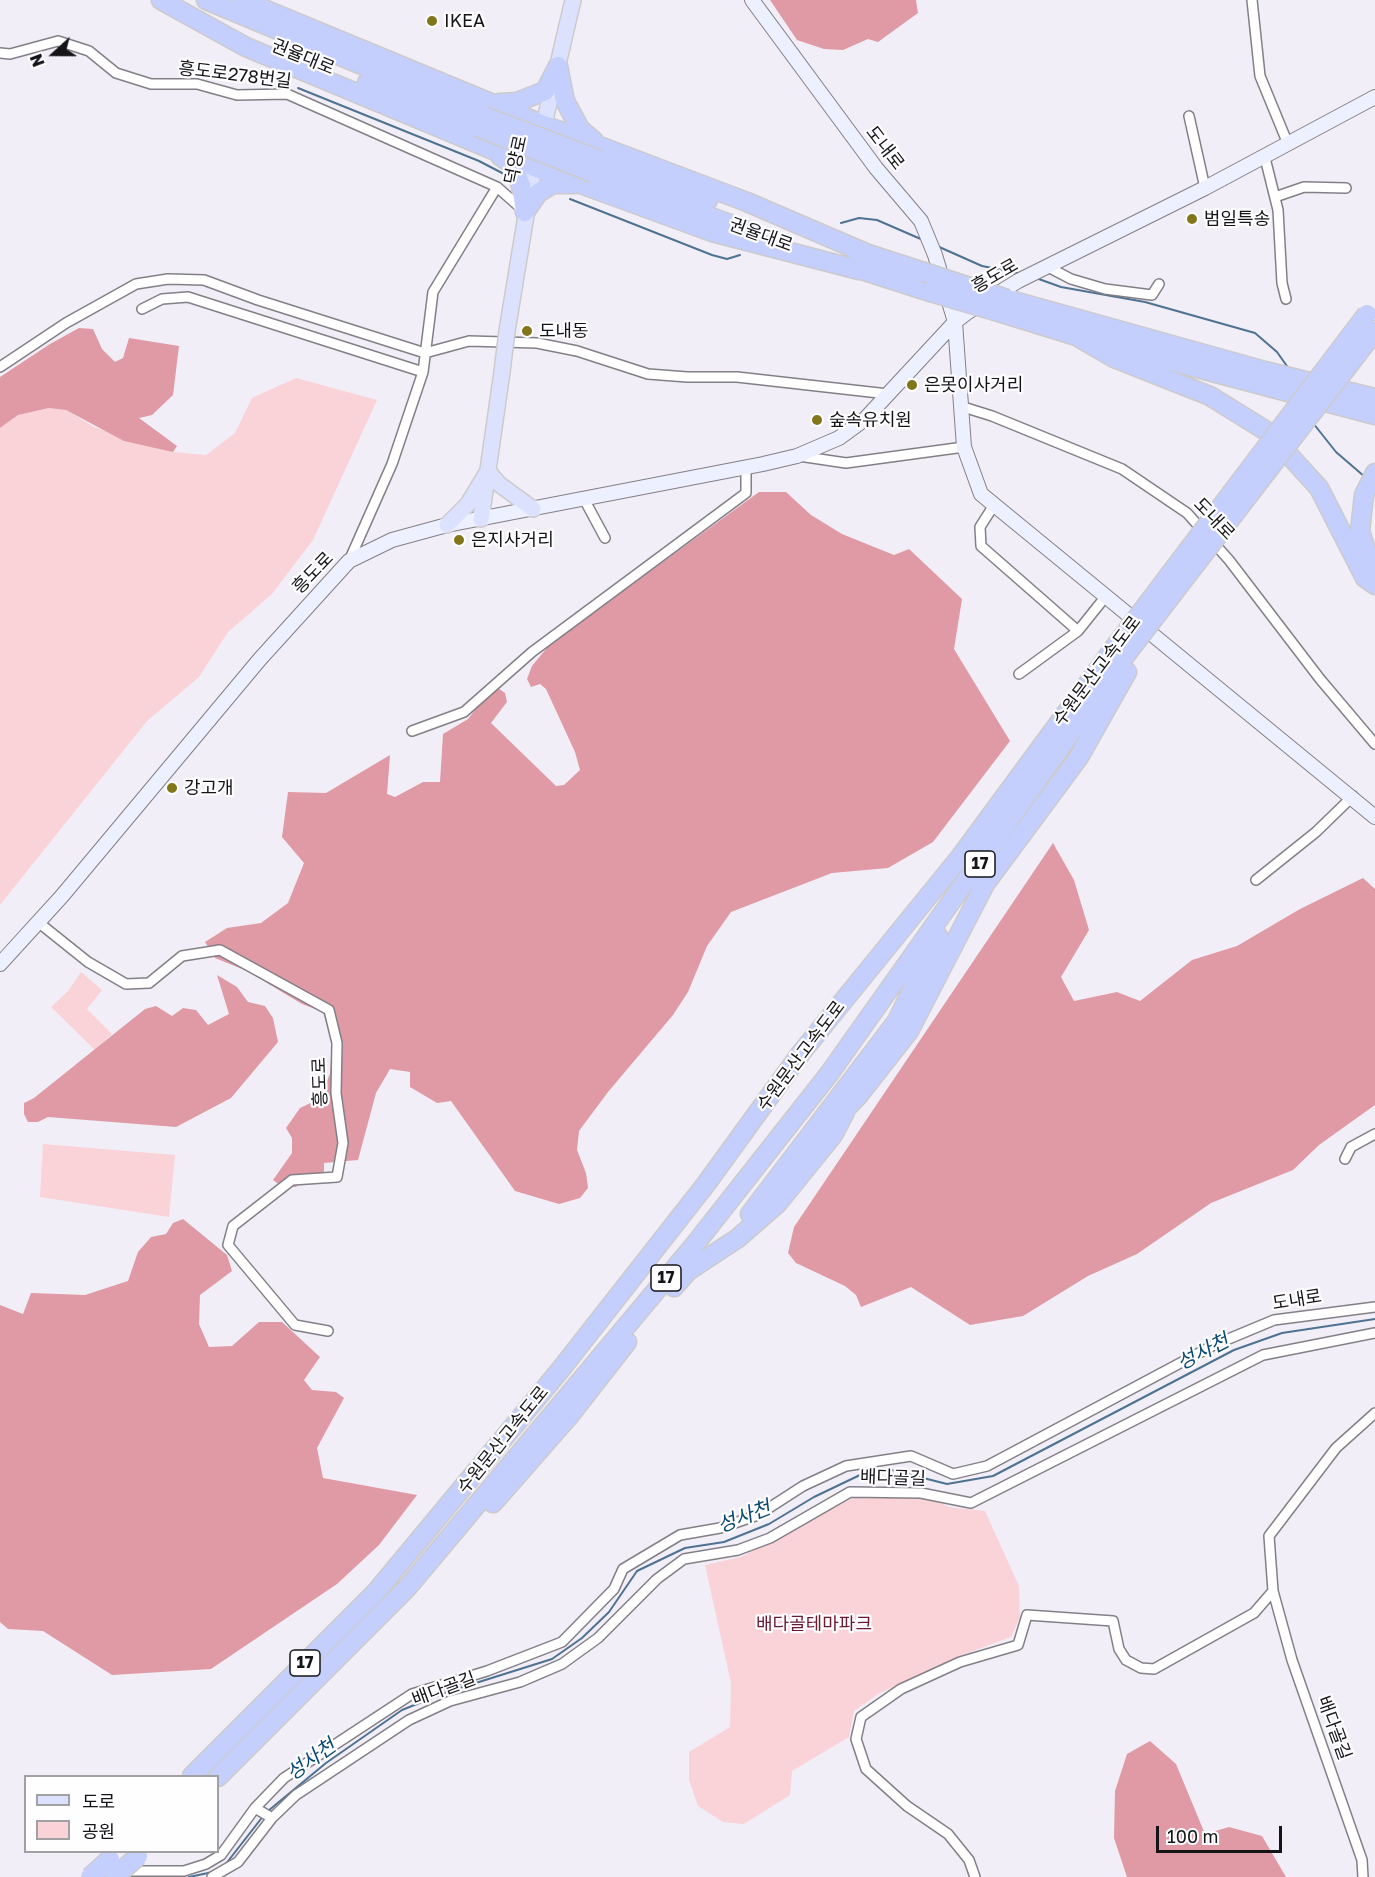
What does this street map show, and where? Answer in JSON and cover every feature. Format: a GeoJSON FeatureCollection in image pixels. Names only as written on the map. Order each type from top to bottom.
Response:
{"type":"FeatureCollection","features":[{"type":"Feature","properties":{"kind":"highway","name":"권율대로"},"geometry":{"type":"LineString","coordinates":[[161,0],[486,116]]}},
{"type":"Feature","properties":{"kind":"highway"},"geometry":{"type":"LineString","coordinates":[[161,0],[246,47],[534,167],[593,166]]}},
{"type":"Feature","properties":{"kind":"highway","name":"권율대로"},"geometry":{"type":"LineString","coordinates":[[206,0],[486,116]]}},
{"type":"Feature","properties":{"kind":"highway"},"geometry":{"type":"LineString","coordinates":[[242,0],[593,166],[747,202],[863,262]]}},
{"type":"Feature","properties":{"kind":"highway"},"geometry":{"type":"LineString","coordinates":[[486,116],[545,91],[558,66]]}},
{"type":"Feature","properties":{"kind":"highway"},"geometry":{"type":"LineString","coordinates":[[558,66],[565,101],[580,129],[593,166]]}},
{"type":"Feature","properties":{"kind":"highway"},"geometry":{"type":"LineString","coordinates":[[486,116],[514,123],[508,143],[486,146]]}},
{"type":"Feature","properties":{"kind":"highway"},"geometry":{"type":"LineString","coordinates":[[486,116],[544,124],[593,166]]}},
{"type":"Feature","properties":{"kind":"highway"},"geometry":{"type":"LineString","coordinates":[[486,146],[512,164],[521,185],[525,212]]}},
{"type":"Feature","properties":{"kind":"highway","name":"권율대로"},"geometry":{"type":"LineString","coordinates":[[593,166],[863,262],[930,292],[1001,305]]}},
{"type":"Feature","properties":{"kind":"highway"},"geometry":{"type":"LineString","coordinates":[[525,212],[538,193],[593,166]]}},
{"type":"Feature","properties":{"kind":"highway","name":"권율대로"},"geometry":{"type":"LineString","coordinates":[[863,262],[924,272],[1001,305]]}},
{"type":"Feature","properties":{"kind":"highway"},"geometry":{"type":"LineString","coordinates":[[1001,305],[1076,336],[1114,358],[1210,396],[1268,432],[1319,488],[1365,578],[1375,585]]}},
{"type":"Feature","properties":{"kind":"highway"},"geometry":{"type":"LineString","coordinates":[[1001,305],[1267,379],[1375,415]]}},
{"type":"Feature","properties":{"kind":"highway","name":"수원문산고속도로"},"geometry":{"type":"LineString","coordinates":[[219,1776],[321,1675],[383,1625],[500,1486],[829,1074],[967,882],[1126,651],[1371,310]]}},
{"type":"Feature","properties":{"kind":"highway","name":"수원문산고속도로"},"geometry":{"type":"LineString","coordinates":[[193,1775],[376,1592],[496,1449],[706,1184],[801,1053],[1126,651],[1375,331]]}},
{"type":"Feature","properties":{"kind":"highway"},"geometry":{"type":"LineString","coordinates":[[1076,336],[1267,379],[1375,398]]}},
{"type":"Feature","properties":{"kind":"highway"},"geometry":{"type":"LineString","coordinates":[[967,882],[897,1022],[750,1214],[767,1201],[828,1125],[844,1112],[909,1031],[985,884],[1079,757],[1126,651],[1375,347]]}},
{"type":"Feature","properties":{"kind":"highway"},"geometry":{"type":"LineString","coordinates":[[1375,473],[1364,495],[1360,511],[1360,531],[1368,556],[1375,564]]}},
{"type":"Feature","properties":{"kind":"highway"},"geometry":{"type":"LineString","coordinates":[[500,1486],[688,1271],[715,1251],[738,1238],[796,1183],[833,1134],[844,1112]]}},
{"type":"Feature","properties":{"kind":"highway"},"geometry":{"type":"LineString","coordinates":[[116,1877],[140,1854]]}},
{"type":"Feature","properties":{"kind":"highway"},"geometry":{"type":"LineString","coordinates":[[90,1877],[114,1855]]}},
{"type":"Feature","properties":{"kind":"main road","name":"덕양로"},"geometry":{"type":"LineString","coordinates":[[488,471],[525,212],[573,0]]}},
{"type":"Feature","properties":{"kind":"main road"},"geometry":{"type":"LineString","coordinates":[[488,471],[499,484],[533,509]]}},
{"type":"Feature","properties":{"kind":"main road"},"geometry":{"type":"LineString","coordinates":[[481,519],[488,471]]}},
{"type":"Feature","properties":{"kind":"main road"},"geometry":{"type":"LineString","coordinates":[[447,525],[468,504],[488,471]]}},
{"type":"Feature","properties":{"kind":"street","name":"도내로"},"geometry":{"type":"LineString","coordinates":[[752,0],[876,168],[921,221],[935,255],[955,322],[964,447],[981,494],[1353,796],[1375,817]]}},
{"type":"Feature","properties":{"kind":"street"},"geometry":{"type":"LineString","coordinates":[[1252,0],[1260,76],[1288,144]]}},
{"type":"Feature","properties":{"kind":"street","name":"흥도로278번길"},"geometry":{"type":"LineString","coordinates":[[0,53],[10,54],[58,40],[89,51],[116,73],[151,84],[197,84],[237,95],[287,94],[497,187],[525,212]]}},
{"type":"Feature","properties":{"kind":"street","name":"흥도로"},"geometry":{"type":"LineString","coordinates":[[0,964],[260,659],[349,561],[392,540],[447,525],[797,456],[839,438],[865,418],[955,322],[1018,281],[1265,158],[1375,97]]}},
{"type":"Feature","properties":{"kind":"street"},"geometry":{"type":"LineString","coordinates":[[1189,116],[1205,188]]}},
{"type":"Feature","properties":{"kind":"street"},"geometry":{"type":"LineString","coordinates":[[1265,158],[1278,210],[1281,283],[1286,299]]}},
{"type":"Feature","properties":{"kind":"street"},"geometry":{"type":"LineString","coordinates":[[349,561],[392,464],[423,372],[433,292],[497,187]]}},
{"type":"Feature","properties":{"kind":"street"},"geometry":{"type":"LineString","coordinates":[[1275,197],[1304,187],[1346,188]]}},
{"type":"Feature","properties":{"kind":"street"},"geometry":{"type":"LineString","coordinates":[[1046,268],[1071,279],[1105,289],[1152,295],[1159,284]]}},
{"type":"Feature","properties":{"kind":"street"},"geometry":{"type":"LineString","coordinates":[[0,367],[66,323],[136,284],[168,279],[204,280],[258,300],[426,353],[469,340],[537,343],[576,351],[648,374],[687,377],[737,376],[888,394]]}},
{"type":"Feature","properties":{"kind":"street"},"geometry":{"type":"LineString","coordinates":[[142,309],[162,299],[188,297],[423,372]]}},
{"type":"Feature","properties":{"kind":"street","name":"도내로"},"geometry":{"type":"LineString","coordinates":[[960,406],[992,416],[1122,469],[1187,513],[1229,560],[1320,679],[1375,744]]}},
{"type":"Feature","properties":{"kind":"street"},"geometry":{"type":"LineString","coordinates":[[797,456],[846,463],[964,447]]}},
{"type":"Feature","properties":{"kind":"street"},"geometry":{"type":"LineString","coordinates":[[412,731],[464,712],[532,652],[746,493],[746,467]]}},
{"type":"Feature","properties":{"kind":"street"},"geometry":{"type":"LineString","coordinates":[[584,499],[605,538]]}},
{"type":"Feature","properties":{"kind":"street"},"geometry":{"type":"LineString","coordinates":[[994,505],[980,527],[981,546],[1078,631]]}},
{"type":"Feature","properties":{"kind":"street"},"geometry":{"type":"LineString","coordinates":[[1019,674],[1078,631],[1106,596]]}},
{"type":"Feature","properties":{"kind":"street"},"geometry":{"type":"LineString","coordinates":[[1256,880],[1316,832],[1353,796]]}},
{"type":"Feature","properties":{"kind":"street","name":"흥도로"},"geometry":{"type":"LineString","coordinates":[[38,922],[88,962],[126,984],[149,983],[182,956],[220,950],[329,1010],[337,1043],[336,1093],[343,1143],[337,1177],[292,1180],[233,1226],[228,1245],[296,1325],[328,1331]]}},
{"type":"Feature","properties":{"kind":"street"},"geometry":{"type":"LineString","coordinates":[[1345,1159],[1351,1147],[1375,1134]]}},
{"type":"Feature","properties":{"kind":"street","name":"도내로"},"geometry":{"type":"LineString","coordinates":[[257,1809],[284,1778],[411,1694],[487,1671],[562,1642],[614,1589],[623,1569],[680,1535],[720,1528],[758,1515],[803,1486],[846,1466],[911,1456],[953,1474],[987,1466],[1214,1345],[1274,1320],[1375,1306]]}},
{"type":"Feature","properties":{"kind":"street","name":"배다골길"},"geometry":{"type":"LineString","coordinates":[[212,1877],[223,1873],[238,1862],[270,1817],[296,1795],[409,1720],[450,1701],[520,1682],[562,1664],[598,1638],[657,1579],[684,1559],[738,1550],[770,1538],[850,1492],[921,1493],[971,1503],[1263,1355],[1375,1333]]}},
{"type":"Feature","properties":{"kind":"street","name":"배다골길"},"geometry":{"type":"LineString","coordinates":[[1363,1877],[1362,1860],[1292,1660],[1273,1591],[1269,1536],[1336,1448],[1375,1413]]}},
{"type":"Feature","properties":{"kind":"street"},"geometry":{"type":"LineString","coordinates":[[975,1877],[969,1860],[948,1834],[907,1806],[866,1769],[856,1739],[861,1717],[901,1689],[950,1667],[1018,1645],[1027,1615],[1113,1621],[1119,1649],[1126,1660],[1141,1668],[1154,1669],[1254,1613],[1273,1591]]}},
{"type":"Feature","properties":{"kind":"street"},"geometry":{"type":"LineString","coordinates":[[83,1877],[114,1871],[184,1871],[206,1864],[221,1855],[257,1809],[270,1817]]}},
{"type":"Feature","properties":{"kind":"green space"},"geometry":{"type":"Polygon","coordinates":[[[296,378],[377,400],[313,540],[272,594],[228,632],[199,677],[147,721],[0,905],[0,428],[18,415],[49,408],[66,410],[94,427],[173,452],[206,455],[235,433],[252,398],[296,378]]]}},
{"type":"Feature","properties":{"kind":"green space"},"geometry":{"type":"Polygon","coordinates":[[[81,972],[102,990],[87,1009],[112,1034],[95,1050],[51,1007],[68,991],[81,972]]]}},
{"type":"Feature","properties":{"kind":"green space"},"geometry":{"type":"Polygon","coordinates":[[[43,1144],[175,1155],[169,1217],[40,1197],[43,1144]]]}},
{"type":"Feature","properties":{"kind":"green space","name":"배다골테마파크"},"geometry":{"type":"Polygon","coordinates":[[[921,1493],[949,1507],[985,1511],[1019,1586],[1020,1617],[1011,1637],[957,1657],[878,1694],[854,1711],[849,1737],[792,1771],[790,1795],[744,1824],[723,1822],[698,1806],[689,1780],[689,1752],[730,1727],[731,1683],[705,1565],[741,1557],[853,1498],[921,1493]]]}},
{"type":"Feature","properties":{"kind":"shaded area"},"geometry":{"type":"Polygon","coordinates":[[[770,0],[916,0],[918,13],[878,42],[868,39],[843,50],[824,49],[797,40],[770,0]]]}},
{"type":"Feature","properties":{"kind":"shaded area"},"geometry":{"type":"Polygon","coordinates":[[[79,328],[93,329],[102,349],[115,362],[123,358],[129,338],[179,346],[173,395],[152,415],[139,418],[177,446],[173,452],[124,441],[66,410],[49,408],[18,415],[0,428],[0,377],[79,328]]]}},
{"type":"Feature","properties":{"kind":"shaded area"},"geometry":{"type":"Polygon","coordinates":[[[759,492],[786,492],[811,515],[842,534],[894,555],[909,549],[962,599],[954,649],[1010,741],[933,842],[888,868],[832,873],[731,912],[707,946],[688,992],[673,1015],[608,1092],[579,1131],[577,1150],[586,1173],[588,1188],[580,1198],[559,1204],[515,1191],[451,1101],[437,1103],[410,1087],[410,1072],[390,1069],[376,1093],[358,1160],[324,1163],[324,1171],[318,1178],[305,1177],[296,1187],[281,1186],[273,1180],[292,1153],[292,1138],[286,1128],[300,1108],[319,1099],[330,1074],[332,1043],[323,1012],[302,1004],[247,971],[215,958],[205,942],[227,928],[261,923],[288,903],[304,863],[282,837],[288,792],[326,793],[390,755],[387,794],[395,797],[423,782],[440,782],[443,734],[468,719],[490,690],[498,688],[505,693],[507,702],[491,723],[556,786],[564,785],[580,770],[575,752],[546,689],[540,684],[531,687],[527,679],[532,666],[550,644],[759,492]]]}},
{"type":"Feature","properties":{"kind":"shaded area"},"geometry":{"type":"Polygon","coordinates":[[[1053,843],[1074,880],[1089,930],[1061,977],[1074,1001],[1117,992],[1140,1001],[1192,960],[1237,946],[1300,909],[1363,878],[1375,889],[1375,1105],[1319,1145],[1293,1170],[1211,1203],[1137,1254],[1088,1276],[1023,1316],[970,1325],[911,1287],[861,1307],[856,1295],[845,1286],[796,1263],[788,1253],[794,1227],[1053,843]]]}},
{"type":"Feature","properties":{"kind":"shaded area"},"geometry":{"type":"Polygon","coordinates":[[[217,975],[237,987],[248,1002],[265,1006],[273,1018],[278,1042],[231,1098],[176,1127],[48,1117],[38,1122],[28,1122],[24,1114],[24,1103],[34,1098],[145,1009],[156,1006],[172,1016],[183,1008],[196,1010],[208,1025],[229,1014],[217,975]]]}},
{"type":"Feature","properties":{"kind":"shaded area"},"geometry":{"type":"Polygon","coordinates":[[[183,1219],[227,1255],[232,1271],[200,1295],[199,1324],[209,1347],[232,1346],[259,1322],[282,1322],[320,1357],[304,1380],[312,1390],[336,1392],[344,1398],[317,1448],[323,1478],[417,1495],[379,1545],[337,1584],[211,1669],[112,1675],[43,1631],[8,1629],[0,1622],[0,1305],[23,1314],[31,1293],[85,1295],[128,1281],[138,1252],[151,1237],[166,1234],[173,1223],[183,1219]]]}},
{"type":"Feature","properties":{"kind":"shaded area"},"geometry":{"type":"Polygon","coordinates":[[[1150,1741],[1176,1764],[1205,1834],[1229,1827],[1262,1836],[1286,1877],[1127,1877],[1114,1838],[1115,1791],[1127,1754],[1150,1741]]]}},
{"type":"Feature","properties":{"kind":"waterway"},"geometry":{"type":"LineString","coordinates":[[298,88],[479,161],[504,174]]}},
{"type":"Feature","properties":{"kind":"waterway"},"geometry":{"type":"LineString","coordinates":[[570,199],[712,255],[727,259],[740,255]]}},
{"type":"Feature","properties":{"kind":"waterway"},"geometry":{"type":"LineString","coordinates":[[841,223],[859,218],[877,220],[923,240]]}},
{"type":"Feature","properties":{"kind":"waterway"},"geometry":{"type":"LineString","coordinates":[[937,246],[982,266],[1022,274]]}},
{"type":"Feature","properties":{"kind":"waterway"},"geometry":{"type":"LineString","coordinates":[[1036,278],[1061,287],[1145,302],[1255,333],[1277,352],[1289,369]]}},
{"type":"Feature","properties":{"kind":"waterway"},"geometry":{"type":"LineString","coordinates":[[1313,423],[1336,452],[1365,477]]}},
{"type":"Feature","properties":{"kind":"waterway","name":"성사천"},"geometry":{"type":"LineString","coordinates":[[268,1811],[326,1763],[402,1710],[444,1693],[552,1659],[582,1638],[609,1612],[637,1571],[685,1548],[724,1542],[769,1524],[814,1497],[860,1475],[892,1470],[947,1484],[993,1476],[1234,1350],[1282,1333],[1375,1319]]}},
{"type":"Feature","properties":{"kind":"waterway","name":"성사천"},"geometry":{"type":"LineString","coordinates":[[225,1865],[264,1815]]}},
{"type":"Feature","properties":{"kind":"waterway","name":"성사천"},"geometry":{"type":"LineString","coordinates":[[189,1877],[213,1872]]}},
{"type":"Feature","properties":{"kind":"place","name":"IKEA"},"geometry":{"type":"Point","coordinates":[432,21]}},
{"type":"Feature","properties":{"kind":"place","name":"범일특송"},"geometry":{"type":"Point","coordinates":[1192,219]}},
{"type":"Feature","properties":{"kind":"place","name":"도내동"},"geometry":{"type":"Point","coordinates":[527,331]}},
{"type":"Feature","properties":{"kind":"place","name":"은못이사거리"},"geometry":{"type":"Point","coordinates":[912,385]}},
{"type":"Feature","properties":{"kind":"place","name":"숲속유치원"},"geometry":{"type":"Point","coordinates":[817,420]}},
{"type":"Feature","properties":{"kind":"place","name":"은지사거리"},"geometry":{"type":"Point","coordinates":[459,540]}},
{"type":"Feature","properties":{"kind":"place","name":"강고개"},"geometry":{"type":"Point","coordinates":[172,788]}}]}
